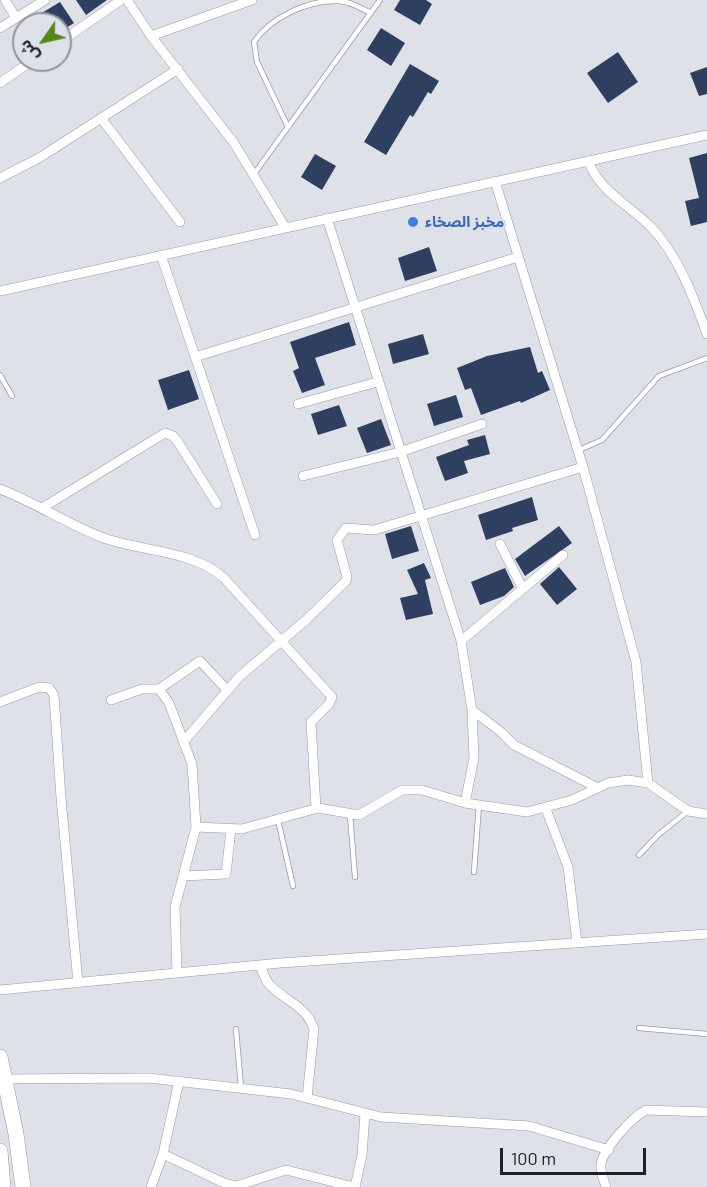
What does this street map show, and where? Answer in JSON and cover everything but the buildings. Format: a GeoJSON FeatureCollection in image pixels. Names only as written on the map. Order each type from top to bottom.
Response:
{"type":"FeatureCollection","features":[{"type":"Feature","properties":{"kind":"main road"},"geometry":{"type":"LineString","coordinates":[[0,1057],[2,1079],[16,1134],[23,1187]]}},
{"type":"Feature","properties":{"kind":"main road"},"geometry":{"type":"LineString","coordinates":[[0,1151],[3,1187]]}},
{"type":"Feature","properties":{"kind":"street"},"geometry":{"type":"LineString","coordinates":[[26,12],[45,0]]}},
{"type":"Feature","properties":{"kind":"street"},"geometry":{"type":"LineString","coordinates":[[72,34],[121,0]]}},
{"type":"Feature","properties":{"kind":"street"},"geometry":{"type":"LineString","coordinates":[[127,0],[151,36],[234,143],[285,227]]}},
{"type":"Feature","properties":{"kind":"street"},"geometry":{"type":"LineString","coordinates":[[151,36],[252,0]]}},
{"type":"Feature","properties":{"kind":"street"},"geometry":{"type":"LineString","coordinates":[[2,174],[102,118],[178,69]]}},
{"type":"Feature","properties":{"kind":"street"},"geometry":{"type":"LineString","coordinates":[[0,83],[16,72]]}},
{"type":"Feature","properties":{"kind":"street"},"geometry":{"type":"LineString","coordinates":[[102,118],[180,222]]}},
{"type":"Feature","properties":{"kind":"street"},"geometry":{"type":"LineString","coordinates":[[0,291],[707,135]]}},
{"type":"Feature","properties":{"kind":"street"},"geometry":{"type":"LineString","coordinates":[[588,161],[596,180],[652,229],[668,250],[692,294],[707,334]]}},
{"type":"Feature","properties":{"kind":"street"},"geometry":{"type":"LineString","coordinates":[[495,181],[583,467],[636,662],[648,783]]}},
{"type":"Feature","properties":{"kind":"street"},"geometry":{"type":"LineString","coordinates":[[327,218],[377,382],[461,641],[472,710],[474,758],[465,803]]}},
{"type":"Feature","properties":{"kind":"street"},"geometry":{"type":"LineString","coordinates":[[161,255],[255,535]]}},
{"type":"Feature","properties":{"kind":"street"},"geometry":{"type":"LineString","coordinates":[[195,357],[518,256]]}},
{"type":"Feature","properties":{"kind":"street"},"geometry":{"type":"LineString","coordinates":[[298,404],[377,382]]}},
{"type":"Feature","properties":{"kind":"street"},"geometry":{"type":"LineString","coordinates":[[303,476],[400,452],[482,424]]}},
{"type":"Feature","properties":{"kind":"street"},"geometry":{"type":"LineString","coordinates":[[42,508],[165,433],[173,435],[217,504]]}},
{"type":"Feature","properties":{"kind":"street"},"geometry":{"type":"LineString","coordinates":[[185,740],[227,690],[307,619],[346,580],[346,570],[337,540],[346,528],[374,530],[583,467]]}},
{"type":"Feature","properties":{"kind":"street"},"geometry":{"type":"LineString","coordinates":[[0,489],[102,537],[165,551],[213,569],[282,639],[332,697],[329,704],[311,722],[316,808]]}},
{"type":"Feature","properties":{"kind":"street"},"geometry":{"type":"LineString","coordinates":[[500,544],[524,589]]}},
{"type":"Feature","properties":{"kind":"street"},"geometry":{"type":"LineString","coordinates":[[461,641],[563,555]]}},
{"type":"Feature","properties":{"kind":"street"},"geometry":{"type":"LineString","coordinates":[[111,699],[142,689],[159,689],[200,661],[227,690]]}},
{"type":"Feature","properties":{"kind":"street"},"geometry":{"type":"LineString","coordinates":[[0,702],[39,687],[49,688],[54,695],[60,798],[78,983]]}},
{"type":"Feature","properties":{"kind":"street"},"geometry":{"type":"LineString","coordinates":[[159,689],[169,703],[185,740],[192,764],[196,827],[175,907],[177,973]]}},
{"type":"Feature","properties":{"kind":"street"},"geometry":{"type":"LineString","coordinates":[[472,710],[514,745],[598,788]]}},
{"type":"Feature","properties":{"kind":"street"},"geometry":{"type":"LineString","coordinates":[[196,827],[231,829],[278,820],[316,808],[350,814],[367,812],[402,789],[422,790],[465,803],[527,812],[546,809],[598,788],[628,780],[648,783],[688,811],[707,814]]}},
{"type":"Feature","properties":{"kind":"street"},"geometry":{"type":"LineString","coordinates":[[546,809],[568,867],[576,943]]}},
{"type":"Feature","properties":{"kind":"street"},"geometry":{"type":"LineString","coordinates":[[183,876],[226,874],[231,829]]}},
{"type":"Feature","properties":{"kind":"street"},"geometry":{"type":"LineString","coordinates":[[0,990],[260,965],[707,934]]}},
{"type":"Feature","properties":{"kind":"street"},"geometry":{"type":"LineString","coordinates":[[260,965],[269,984],[297,1004],[310,1018],[314,1029],[308,1098]]}},
{"type":"Feature","properties":{"kind":"street"},"geometry":{"type":"LineString","coordinates":[[2,1079],[148,1078],[241,1088],[308,1098],[365,1114],[529,1126],[609,1150]]}},
{"type":"Feature","properties":{"kind":"street"},"geometry":{"type":"LineString","coordinates":[[151,1187],[163,1154],[179,1081]]}},
{"type":"Feature","properties":{"kind":"street"},"geometry":{"type":"LineString","coordinates":[[606,1187],[602,1174],[602,1162],[630,1121],[646,1110],[707,1112]]}},
{"type":"Feature","properties":{"kind":"street"},"geometry":{"type":"LineString","coordinates":[[163,1154],[224,1184],[236,1186],[286,1170],[354,1187],[362,1155],[365,1114]]}},
{"type":"Feature","properties":{"kind":"lane"},"geometry":{"type":"LineString","coordinates":[[288,127],[256,62],[254,42],[262,29],[305,5],[337,0],[371,13]]}},
{"type":"Feature","properties":{"kind":"lane"},"geometry":{"type":"LineString","coordinates":[[254,174],[381,0]]}},
{"type":"Feature","properties":{"kind":"lane"},"geometry":{"type":"LineString","coordinates":[[578,451],[602,440],[659,376],[707,358]]}},
{"type":"Feature","properties":{"kind":"lane"},"geometry":{"type":"LineString","coordinates":[[0,375],[12,396]]}},
{"type":"Feature","properties":{"kind":"lane"},"geometry":{"type":"LineString","coordinates":[[474,872],[479,805]]}},
{"type":"Feature","properties":{"kind":"lane"},"geometry":{"type":"LineString","coordinates":[[639,855],[658,835],[688,811]]}},
{"type":"Feature","properties":{"kind":"lane"},"geometry":{"type":"LineString","coordinates":[[350,814],[355,877]]}},
{"type":"Feature","properties":{"kind":"lane"},"geometry":{"type":"LineString","coordinates":[[278,820],[292,886]]}},
{"type":"Feature","properties":{"kind":"lane"},"geometry":{"type":"LineString","coordinates":[[639,1028],[707,1034]]}},
{"type":"Feature","properties":{"kind":"lane"},"geometry":{"type":"LineString","coordinates":[[236,1029],[241,1088]]}},
{"type":"Feature","properties":{"kind":"place","name":"مخبز الصخاء"},"geometry":{"type":"Point","coordinates":[413,222]}}]}
